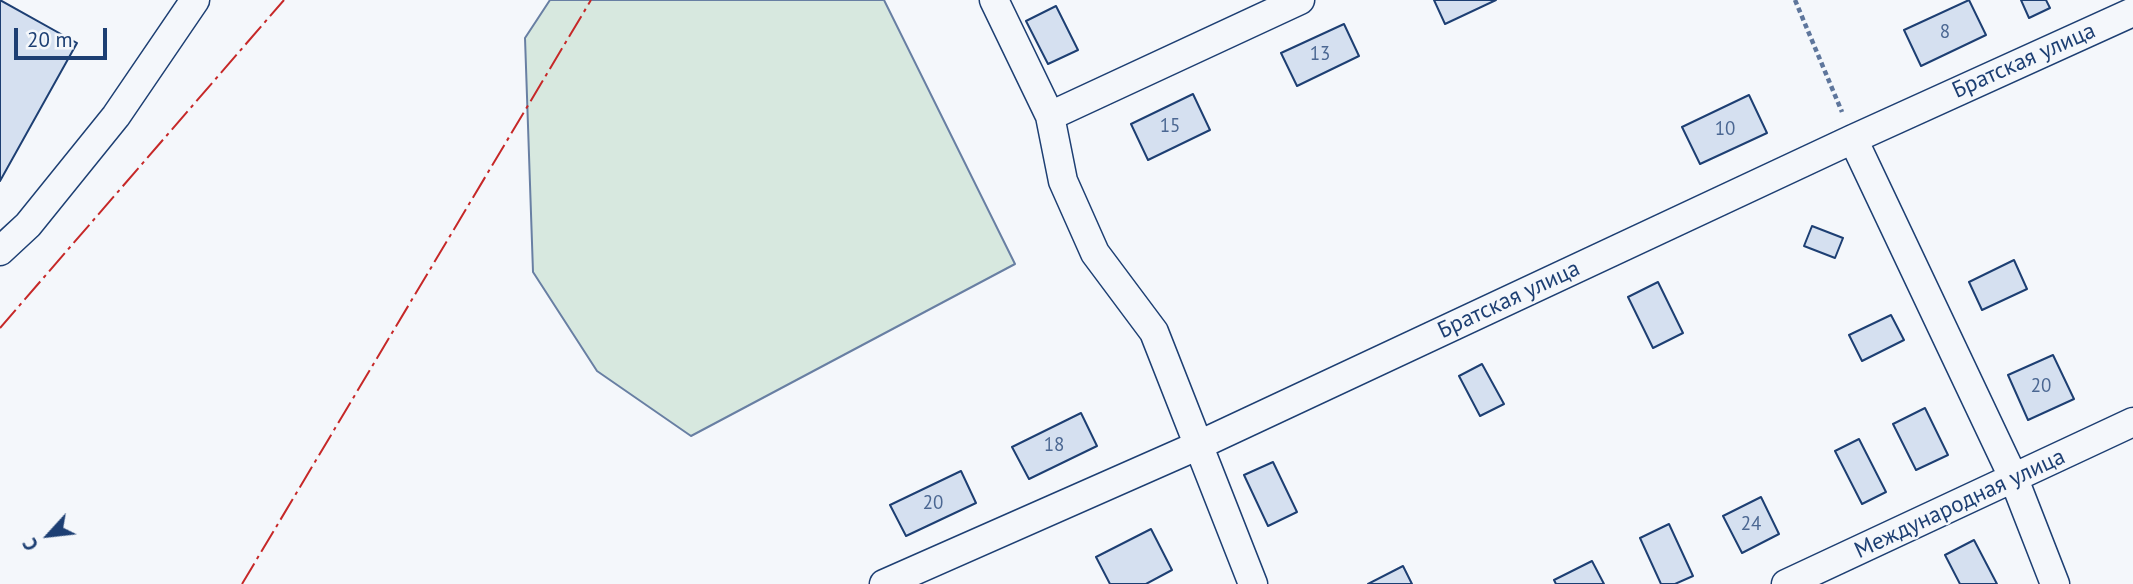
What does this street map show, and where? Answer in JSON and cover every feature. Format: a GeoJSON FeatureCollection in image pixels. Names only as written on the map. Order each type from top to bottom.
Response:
{"type":"FeatureCollection","features":[{"type":"Feature","properties":{"kind":"street"},"geometry":{"type":"LineString","coordinates":[[0,251],[28,226],[116,116],[195,0]]}},
{"type":"Feature","properties":{"kind":"street"},"geometry":{"type":"LineString","coordinates":[[994,0],[1050,116],[1063,181],[1095,253],[1153,332],[1253,584]]}},
{"type":"Feature","properties":{"kind":"street"},"geometry":{"type":"LineString","coordinates":[[1050,116],[1300,0]]}},
{"type":"Feature","properties":{"kind":"street","name":"Братская улица"},"geometry":{"type":"LineString","coordinates":[[884,584],[1199,445],[1853,139],[2133,12]]}},
{"type":"Feature","properties":{"kind":"street"},"geometry":{"type":"LineString","coordinates":[[1853,139],[2014,479],[2055,584]]}},
{"type":"Feature","properties":{"kind":"street","name":"Международная улица"},"geometry":{"type":"LineString","coordinates":[[1786,584],[2133,422]]}},
{"type":"Feature","properties":{"kind":"path"},"geometry":{"type":"LineString","coordinates":[[1795,0],[1853,139]]}},
{"type":"Feature","properties":{"kind":"shaded area"},"geometry":{"type":"Polygon","coordinates":[[[550,0],[884,0],[1015,264],[691,436],[597,371],[533,272],[525,38],[550,0]]]}},
{"type":"Feature","properties":{"kind":"building"},"geometry":{"type":"Polygon","coordinates":[[[0,0],[77,43],[0,181],[0,0]]]}},
{"type":"Feature","properties":{"kind":"building"},"geometry":{"type":"Polygon","coordinates":[[[1434,0],[1496,0],[1445,24],[1434,0]]]}},
{"type":"Feature","properties":{"kind":"building"},"geometry":{"type":"Polygon","coordinates":[[[1969,0],[1986,35],[1921,66],[1904,30],[1969,0]]]}},
{"type":"Feature","properties":{"kind":"building"},"geometry":{"type":"Polygon","coordinates":[[[2021,0],[2046,0],[2050,8],[2029,18],[2021,0]]]}},
{"type":"Feature","properties":{"kind":"building"},"geometry":{"type":"Polygon","coordinates":[[[1056,6],[1078,50],[1048,64],[1026,21],[1056,6]]]}},
{"type":"Feature","properties":{"kind":"building"},"geometry":{"type":"Polygon","coordinates":[[[1344,24],[1359,56],[1297,86],[1281,53],[1344,24]]]}},
{"type":"Feature","properties":{"kind":"building"},"geometry":{"type":"Polygon","coordinates":[[[1193,94],[1210,130],[1148,160],[1131,124],[1193,94]]]}},
{"type":"Feature","properties":{"kind":"building"},"geometry":{"type":"Polygon","coordinates":[[[1749,95],[1767,133],[1700,164],[1682,127],[1749,95]]]}},
{"type":"Feature","properties":{"kind":"building"},"geometry":{"type":"Polygon","coordinates":[[[1812,226],[1843,238],[1835,258],[1804,246],[1812,226]]]}},
{"type":"Feature","properties":{"kind":"building"},"geometry":{"type":"Polygon","coordinates":[[[2014,260],[2027,289],[1982,310],[1969,282],[2014,260]]]}},
{"type":"Feature","properties":{"kind":"building"},"geometry":{"type":"Polygon","coordinates":[[[1658,282],[1683,333],[1653,348],[1628,297],[1658,282]]]}},
{"type":"Feature","properties":{"kind":"building"},"geometry":{"type":"Polygon","coordinates":[[[1891,315],[1904,340],[1862,361],[1849,335],[1891,315]]]}},
{"type":"Feature","properties":{"kind":"building"},"geometry":{"type":"Polygon","coordinates":[[[2053,355],[2074,399],[2028,420],[2008,375],[2053,355]]]}},
{"type":"Feature","properties":{"kind":"building"},"geometry":{"type":"Polygon","coordinates":[[[1482,364],[1504,404],[1480,416],[1459,376],[1482,364]]]}},
{"type":"Feature","properties":{"kind":"building"},"geometry":{"type":"Polygon","coordinates":[[[1925,408],[1948,455],[1916,470],[1893,424],[1925,408]]]}},
{"type":"Feature","properties":{"kind":"building"},"geometry":{"type":"Polygon","coordinates":[[[1081,413],[1097,446],[1029,479],[1012,447],[1081,413]]]}},
{"type":"Feature","properties":{"kind":"building"},"geometry":{"type":"Polygon","coordinates":[[[1859,439],[1886,492],[1862,504],[1835,451],[1859,439]]]}},
{"type":"Feature","properties":{"kind":"building"},"geometry":{"type":"Polygon","coordinates":[[[1273,462],[1297,512],[1268,526],[1244,475],[1273,462]]]}},
{"type":"Feature","properties":{"kind":"building"},"geometry":{"type":"Polygon","coordinates":[[[961,471],[976,503],[906,536],[890,505],[961,471]]]}},
{"type":"Feature","properties":{"kind":"building"},"geometry":{"type":"Polygon","coordinates":[[[1761,497],[1779,534],[1742,553],[1723,516],[1761,497]]]}},
{"type":"Feature","properties":{"kind":"building"},"geometry":{"type":"Polygon","coordinates":[[[1669,524],[1693,576],[1675,584],[1661,584],[1640,538],[1669,524]]]}},
{"type":"Feature","properties":{"kind":"building"},"geometry":{"type":"Polygon","coordinates":[[[1151,529],[1172,570],[1146,584],[1110,584],[1096,557],[1151,529]]]}},
{"type":"Feature","properties":{"kind":"building"},"geometry":{"type":"Polygon","coordinates":[[[1974,540],[1997,584],[1960,584],[1945,555],[1974,540]]]}},
{"type":"Feature","properties":{"kind":"building"},"geometry":{"type":"Polygon","coordinates":[[[1592,561],[1604,584],[1556,584],[1554,580],[1592,561]]]}},
{"type":"Feature","properties":{"kind":"building"},"geometry":{"type":"Polygon","coordinates":[[[1403,566],[1412,584],[1368,584],[1403,566]]]}},
{"type":"Feature","properties":{"kind":"power"},"geometry":{"type":"LineString","coordinates":[[0,328],[284,0]]}},
{"type":"Feature","properties":{"kind":"power"},"geometry":{"type":"LineString","coordinates":[[242,584],[591,0]]}}]}
